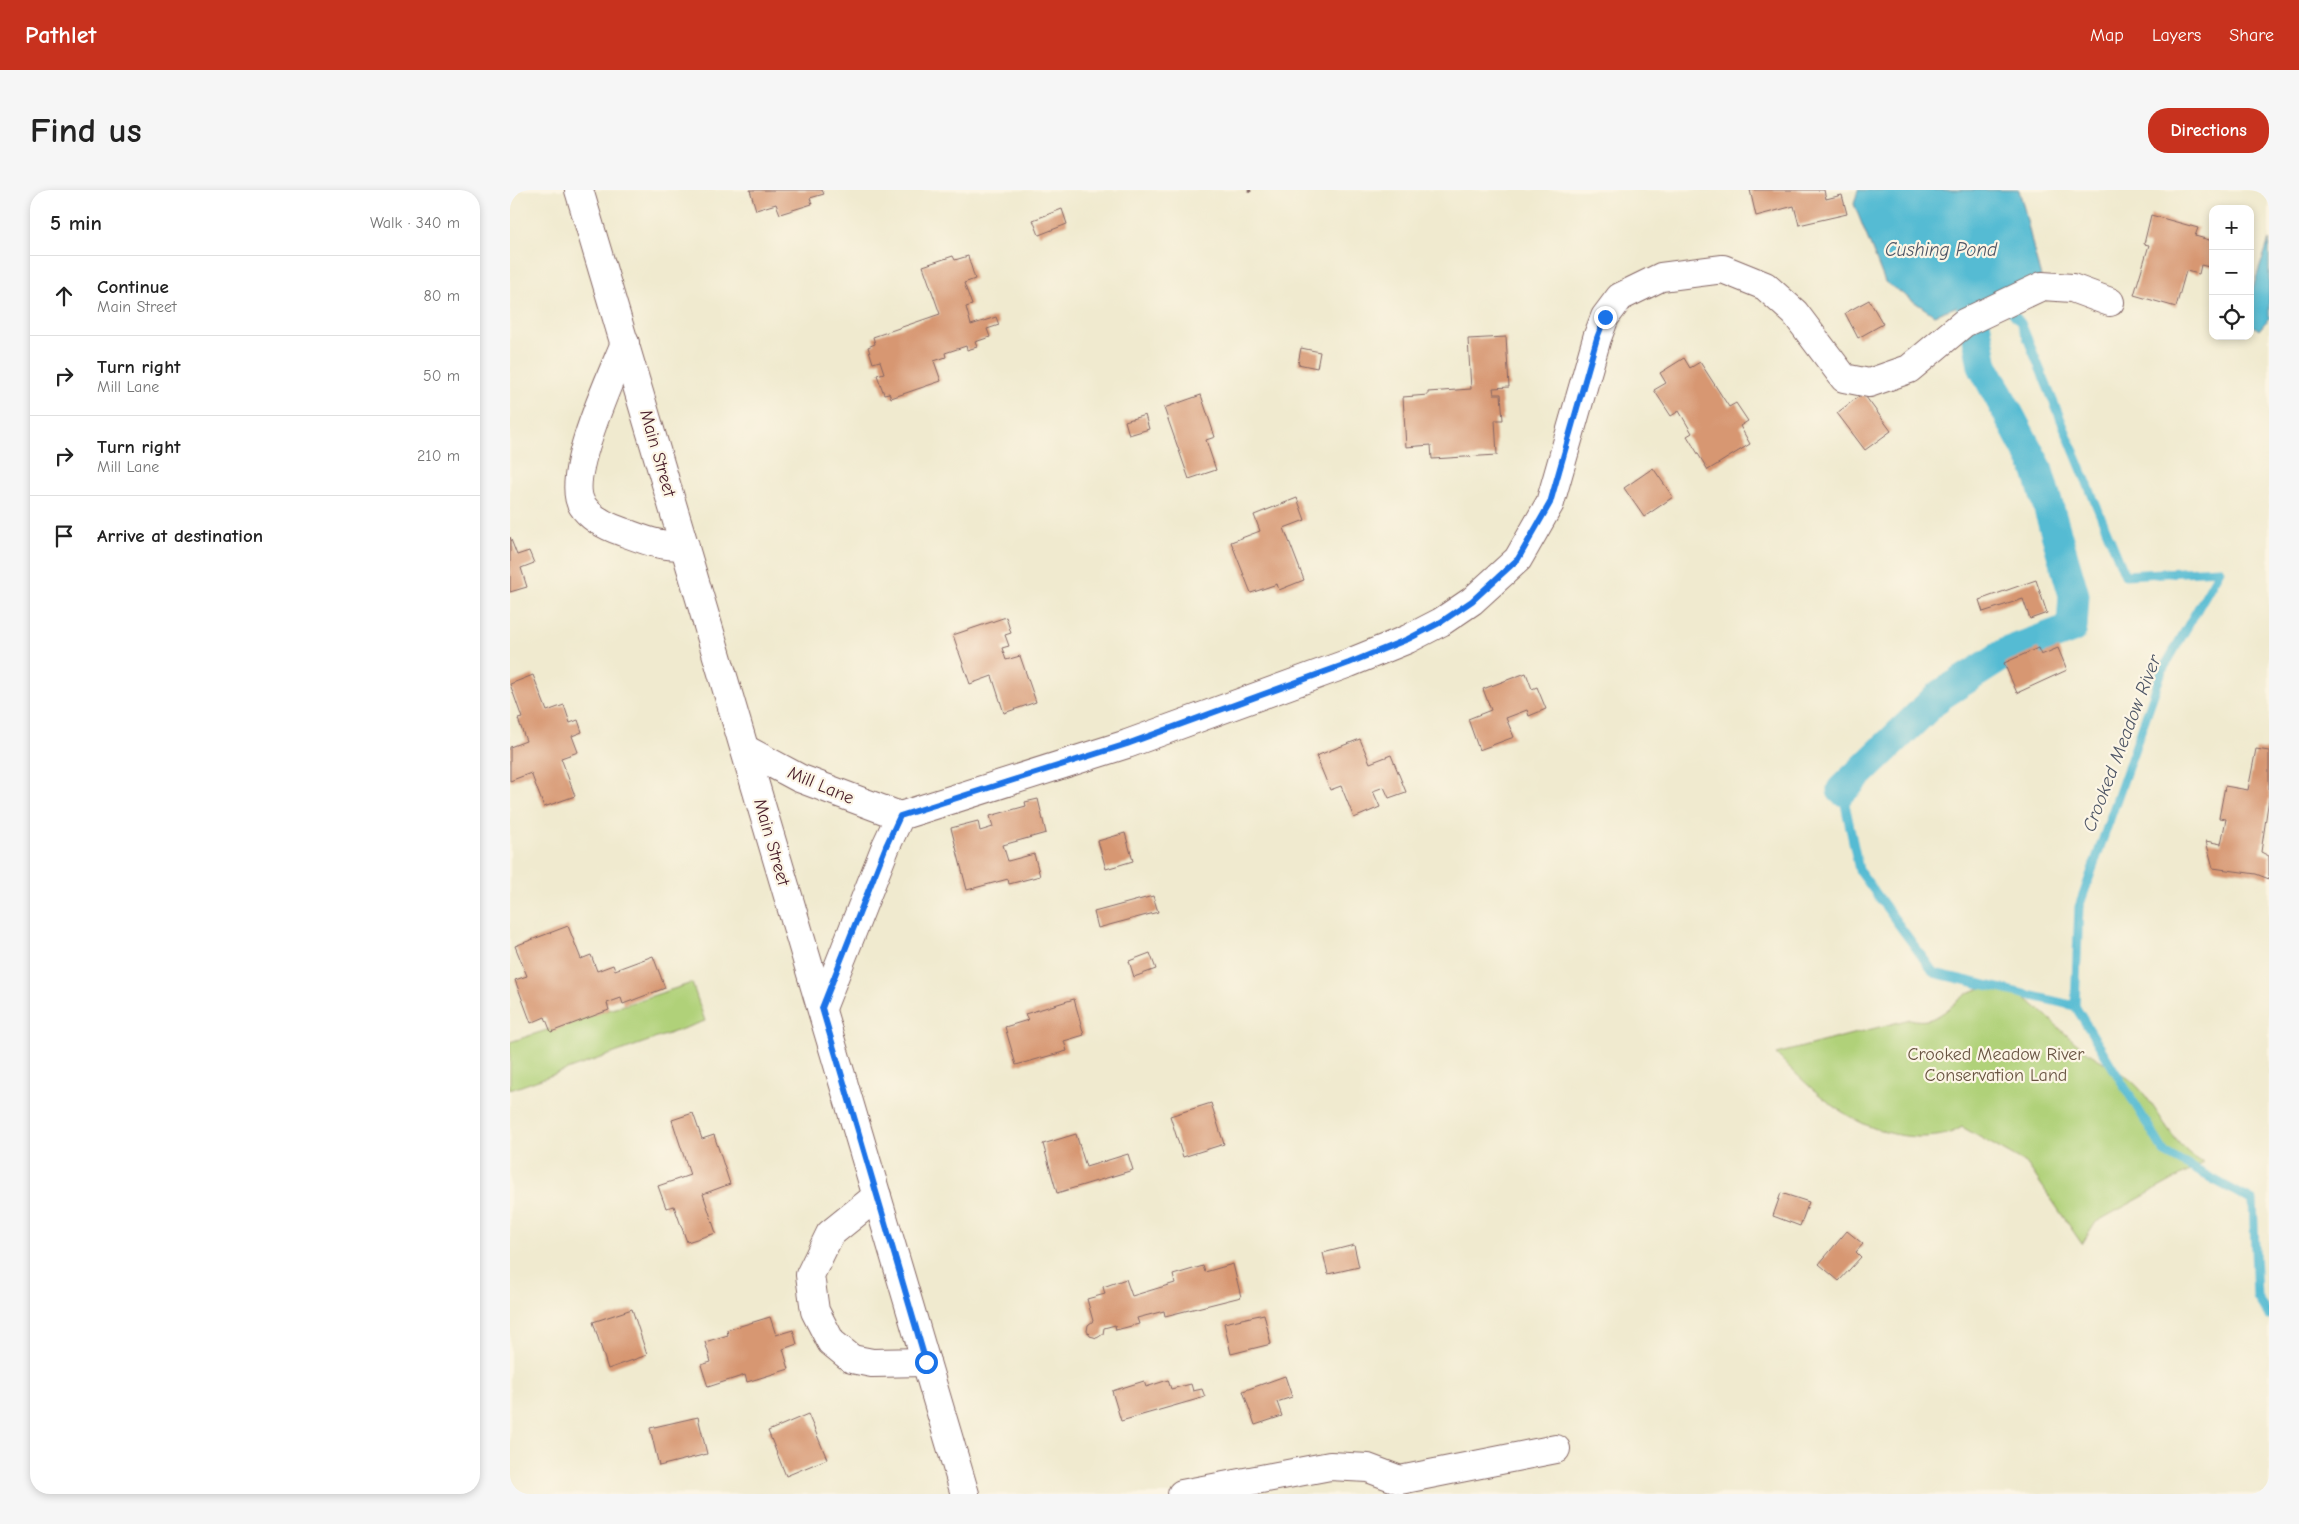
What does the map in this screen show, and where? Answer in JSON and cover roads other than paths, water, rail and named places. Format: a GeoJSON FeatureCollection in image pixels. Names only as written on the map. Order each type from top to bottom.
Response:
{"type":"FeatureCollection","features":[{"type":"Feature","properties":{"kind":"street","name":"Main Street"},"geometry":{"type":"LineString","coordinates":[[579,190],[965,1494]]}},
{"type":"Feature","properties":{"kind":"street"},"geometry":{"type":"LineString","coordinates":[[822,1008],[886,846],[900,816],[1127,744],[1349,663],[1408,639],[1441,622],[1472,601],[1518,559],[1550,503],[1597,338],[1605,317],[1620,297],[1662,277],[1722,269],[1765,286],[1795,313],[1844,378],[1869,383],[1908,369],[1964,323],[2042,286],[2072,288],[2110,302]]}},
{"type":"Feature","properties":{"kind":"street"},"geometry":{"type":"LineString","coordinates":[[625,343],[606,389],[577,478],[582,505],[604,525],[659,546],[685,546]]}},
{"type":"Feature","properties":{"kind":"street","name":"Mill Lane"},"geometry":{"type":"LineString","coordinates":[[745,749],[799,778],[900,816]]}},
{"type":"Feature","properties":{"kind":"street"},"geometry":{"type":"LineString","coordinates":[[877,1196],[830,1234],[810,1275],[815,1312],[831,1342],[852,1359],[872,1363],[926,1362]]}},
{"type":"Feature","properties":{"kind":"street"},"geometry":{"type":"LineString","coordinates":[[1182,1494],[1330,1466],[1368,1468],[1400,1480],[1556,1449]]}},
{"type":"Feature","properties":{"kind":"water","name":"Cushing Pond"},"geometry":{"type":"Polygon","coordinates":[[[1858,190],[2019,190],[2041,277],[1969,309],[1966,303],[1934,315],[1885,282],[1854,204],[1858,190]]]}},
{"type":"Feature","properties":{"kind":"water"},"geometry":{"type":"Polygon","coordinates":[[[2269,240],[2269,318],[2259,330],[2254,326],[2254,284],[2269,240]]]}},
{"type":"Feature","properties":{"kind":"waterway"},"geometry":{"type":"LineString","coordinates":[[1842,790],[1939,696],[2008,652],[2072,628],[2074,595],[2037,468],[1983,366],[1969,290]]}},
{"type":"Feature","properties":{"kind":"waterway","name":"Crooked Meadow River"},"geometry":{"type":"LineString","coordinates":[[2007,306],[2021,323],[2125,575],[2220,570],[2162,671],[2079,907],[2075,1006],[2165,1153],[2253,1201],[2257,1297],[2269,1316]]}},
{"type":"Feature","properties":{"kind":"waterway"},"geometry":{"type":"LineString","coordinates":[[1842,790],[1859,870],[1934,973],[2075,1006]]}},
{"type":"Feature","properties":{"kind":"park label","name":"Crooked Meadow River Conservation Land"},"geometry":{"type":"Point","coordinates":[1996,1064]}}]}
